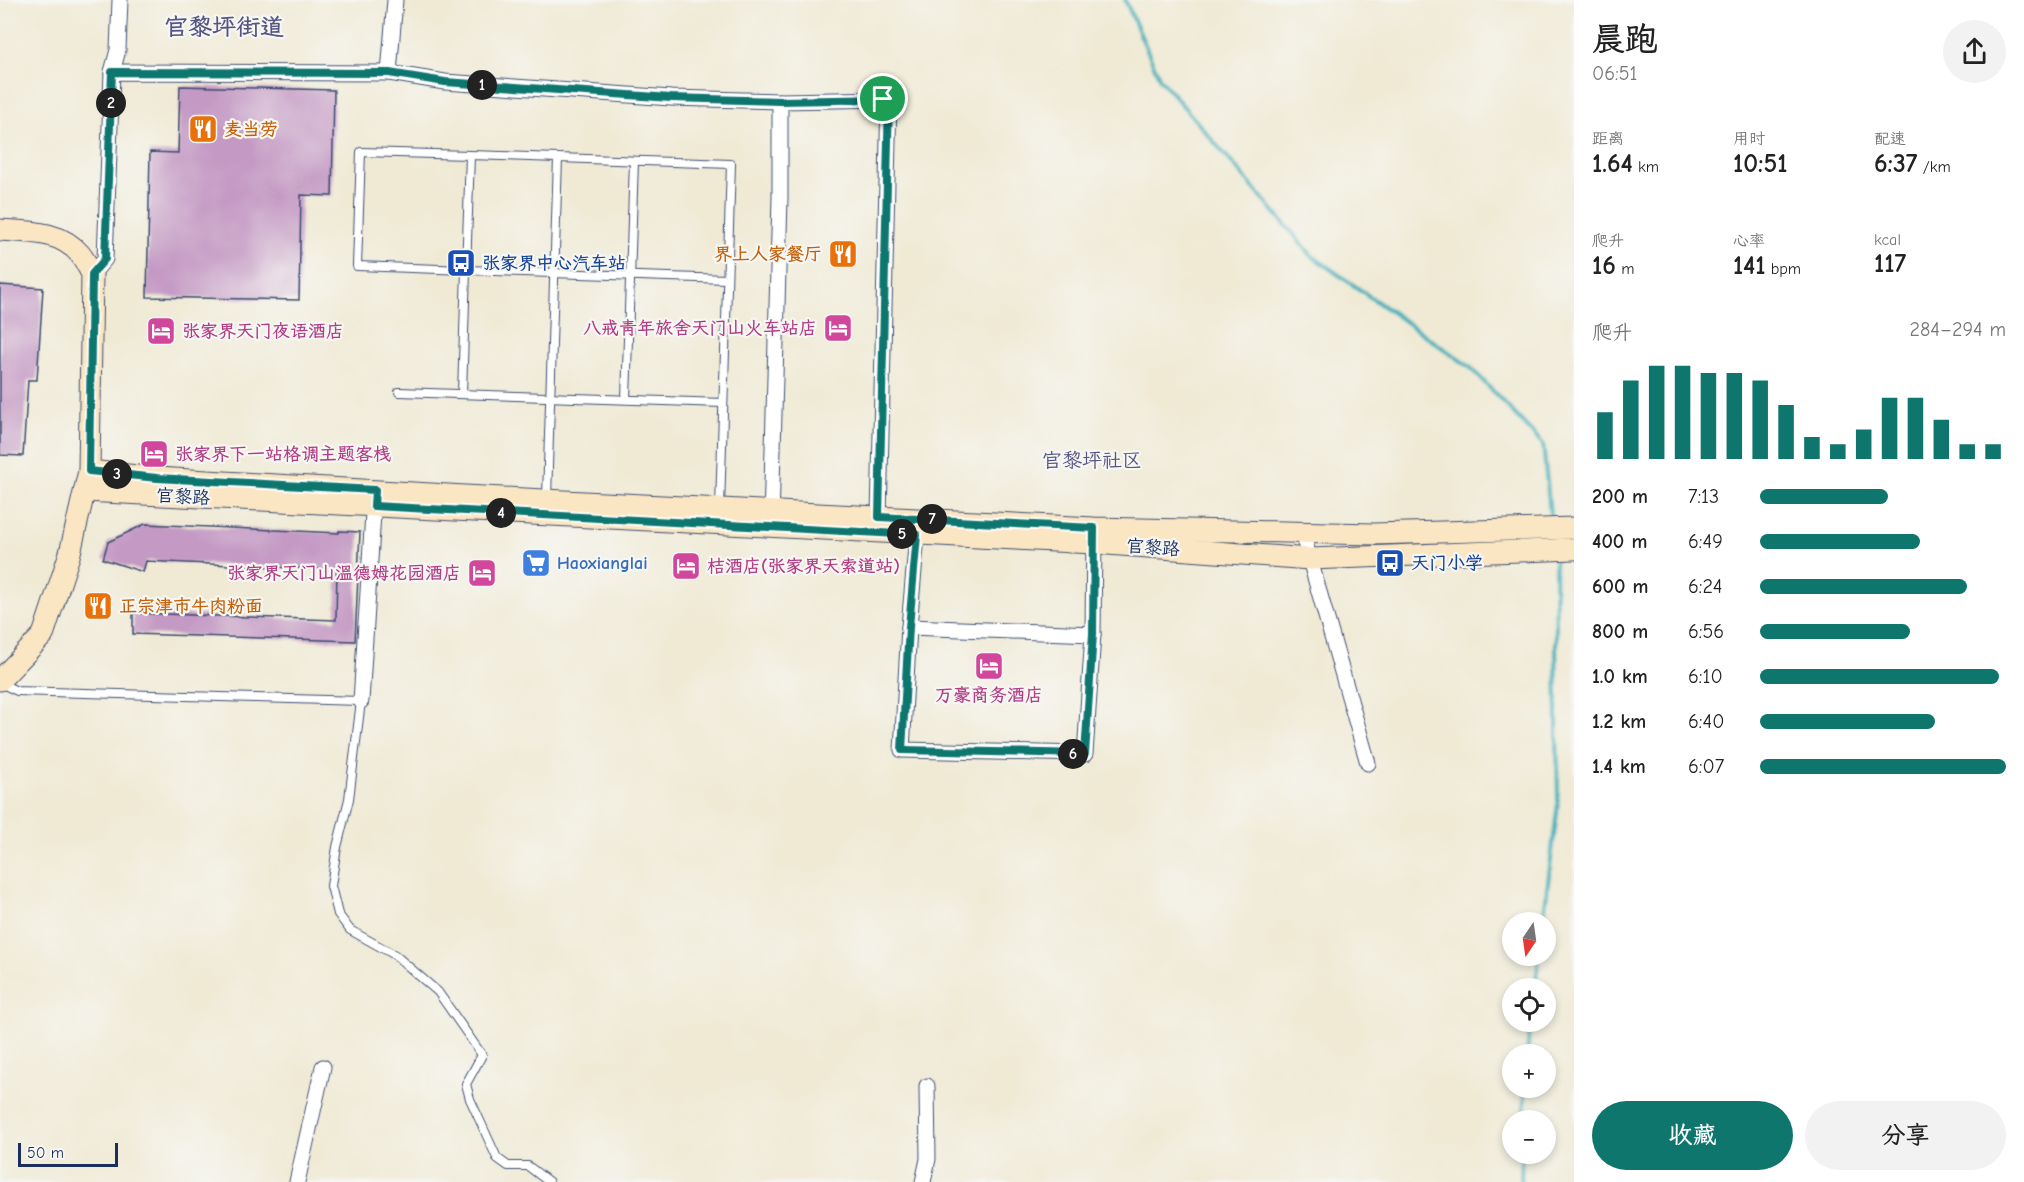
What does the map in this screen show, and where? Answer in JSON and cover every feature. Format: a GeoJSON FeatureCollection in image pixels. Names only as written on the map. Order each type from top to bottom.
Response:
{"type":"FeatureCollection","features":[{"type":"Feature","properties":{"kind":"main road"},"geometry":{"type":"LineString","coordinates":[[0,230],[46,234],[66,242],[80,254],[92,274],[87,482],[70,553],[43,636],[0,682]]}},
{"type":"Feature","properties":{"kind":"main road","name":"官黎路"},"geometry":{"type":"LineString","coordinates":[[87,482],[157,478],[374,498],[1094,535],[1310,559],[1574,549]]}},
{"type":"Feature","properties":{"kind":"main road","name":"官黎路"},"geometry":{"type":"LineString","coordinates":[[374,498],[547,499],[720,508],[771,519],[879,517],[918,527]]}},
{"type":"Feature","properties":{"kind":"main road","name":"官黎路"},"geometry":{"type":"LineString","coordinates":[[1094,535],[1202,531],[1374,534],[1574,528]]}},
{"type":"Feature","properties":{"kind":"street"},"geometry":{"type":"LineString","coordinates":[[92,274],[105,259],[112,72],[118,50],[120,0]]}},
{"type":"Feature","properties":{"kind":"street"},"geometry":{"type":"LineString","coordinates":[[389,73],[395,0]]}},
{"type":"Feature","properties":{"kind":"street"},"geometry":{"type":"LineString","coordinates":[[112,72],[389,73],[445,82],[671,98],[780,101],[889,99],[879,517]]}},
{"type":"Feature","properties":{"kind":"street"},"geometry":{"type":"LineString","coordinates":[[771,519],[780,198],[780,101]]}},
{"type":"Feature","properties":{"kind":"street"},"geometry":{"type":"LineString","coordinates":[[361,701],[374,498]]}},
{"type":"Feature","properties":{"kind":"street"},"geometry":{"type":"LineString","coordinates":[[918,527],[909,627],[902,750],[1085,754],[1093,634],[1094,535]]}},
{"type":"Feature","properties":{"kind":"street"},"geometry":{"type":"LineString","coordinates":[[1302,532],[1368,763]]}},
{"type":"Feature","properties":{"kind":"street"},"geometry":{"type":"LineString","coordinates":[[909,627],[1093,634]]}},
{"type":"Feature","properties":{"kind":"street"},"geometry":{"type":"LineString","coordinates":[[297,1182],[324,1067]]}},
{"type":"Feature","properties":{"kind":"street"},"geometry":{"type":"LineString","coordinates":[[923,1182],[928,1159],[927,1086]]}},
{"type":"Feature","properties":{"kind":"lane"},"geometry":{"type":"LineString","coordinates":[[720,508],[731,164],[360,152],[357,266],[727,279]]}},
{"type":"Feature","properties":{"kind":"lane"},"geometry":{"type":"LineString","coordinates":[[462,394],[470,155]]}},
{"type":"Feature","properties":{"kind":"lane"},"geometry":{"type":"LineString","coordinates":[[547,499],[558,158]]}},
{"type":"Feature","properties":{"kind":"lane"},"geometry":{"type":"LineString","coordinates":[[626,399],[634,161]]}},
{"type":"Feature","properties":{"kind":"lane"},"geometry":{"type":"LineString","coordinates":[[399,392],[723,403]]}},
{"type":"Feature","properties":{"kind":"lane"},"geometry":{"type":"LineString","coordinates":[[0,682],[16,691],[361,701],[349,799],[337,847],[331,886],[338,914],[350,930],[395,955],[438,993],[482,1055],[466,1084],[470,1099],[497,1158],[508,1166],[528,1166],[549,1182]]}},
{"type":"Feature","properties":{"kind":"building"},"geometry":{"type":"Polygon","coordinates":[[[180,86],[334,90],[332,196],[301,195],[299,300],[147,297],[150,152],[178,153],[180,86]]]}},
{"type":"Feature","properties":{"kind":"building"},"geometry":{"type":"Polygon","coordinates":[[[0,285],[43,288],[37,380],[28,380],[23,456],[0,455],[0,285]]]}},
{"type":"Feature","properties":{"kind":"building"},"geometry":{"type":"Polygon","coordinates":[[[145,524],[360,532],[355,641],[133,634],[133,613],[336,620],[337,570],[146,561],[143,572],[103,559],[108,542],[145,524]]]}},
{"type":"Feature","properties":{"kind":"waterway"},"geometry":{"type":"LineString","coordinates":[[1125,0],[1160,79],[1312,256],[1470,367],[1543,444],[1551,523]]}},
{"type":"Feature","properties":{"kind":"waterway"},"geometry":{"type":"LineString","coordinates":[[1544,912],[1558,804],[1555,557]]}},
{"type":"Feature","properties":{"kind":"waterway"},"geometry":{"type":"LineString","coordinates":[[1536,978],[1538,966]]}},
{"type":"Feature","properties":{"kind":"waterway"},"geometry":{"type":"LineString","coordinates":[[1528,1044],[1529,1032]]}},
{"type":"Feature","properties":{"kind":"waterway"},"geometry":{"type":"LineString","coordinates":[[1524,1110],[1525,1098]]}},
{"type":"Feature","properties":{"kind":"waterway"},"geometry":{"type":"LineString","coordinates":[[1521,1182],[1522,1164]]}},
{"type":"Feature","properties":{"kind":"place","name":"麦当劳"},"geometry":{"type":"Point","coordinates":[203,129]}},
{"type":"Feature","properties":{"kind":"place","name":"界上人家餐厅"},"geometry":{"type":"Point","coordinates":[843,254]}},
{"type":"Feature","properties":{"kind":"place","name":"张家界中心汽车站"},"geometry":{"type":"Point","coordinates":[461,263]}},
{"type":"Feature","properties":{"kind":"place","name":"八戒青年旅舍天门山火车站店"},"geometry":{"type":"Point","coordinates":[838,328]}},
{"type":"Feature","properties":{"kind":"place","name":"张家界天门夜语酒店"},"geometry":{"type":"Point","coordinates":[161,331]}},
{"type":"Feature","properties":{"kind":"place","name":"张家界下一站格调主题客栈"},"geometry":{"type":"Point","coordinates":[154,454]}},
{"type":"Feature","properties":{"kind":"place","name":"Haoxianglai"},"geometry":{"type":"Point","coordinates":[536,563]}},
{"type":"Feature","properties":{"kind":"place","name":"天门小学"},"geometry":{"type":"Point","coordinates":[1390,563]}},
{"type":"Feature","properties":{"kind":"place","name":"桔酒店(张家界天索道站)"},"geometry":{"type":"Point","coordinates":[686,566]}},
{"type":"Feature","properties":{"kind":"place","name":"张家界天门山温德姆花园酒店"},"geometry":{"type":"Point","coordinates":[482,573]}},
{"type":"Feature","properties":{"kind":"place","name":"正宗津市牛肉粉面"},"geometry":{"type":"Point","coordinates":[98,606]}},
{"type":"Feature","properties":{"kind":"place","name":"万豪商务酒店"},"geometry":{"type":"Point","coordinates":[989,666]}},
{"type":"Feature","properties":{"kind":"district","name":"官黎坪街道"},"geometry":{"type":"Point","coordinates":[224,27]}},
{"type":"Feature","properties":{"kind":"district","name":"官黎坪社区"},"geometry":{"type":"Point","coordinates":[1092,460]}},
{"type":"Feature","properties":{"kind":"route"},"geometry":{"type":"LineString","coordinates":[[112,72],[389,73],[445,82],[671,98],[780,101],[883,99],[889,99],[879,517],[1094,528],[1093,634],[1085,754],[902,750],[917,535],[374,506],[375,490],[157,478],[89,471],[92,274],[105,259],[112,72]]}}]}
